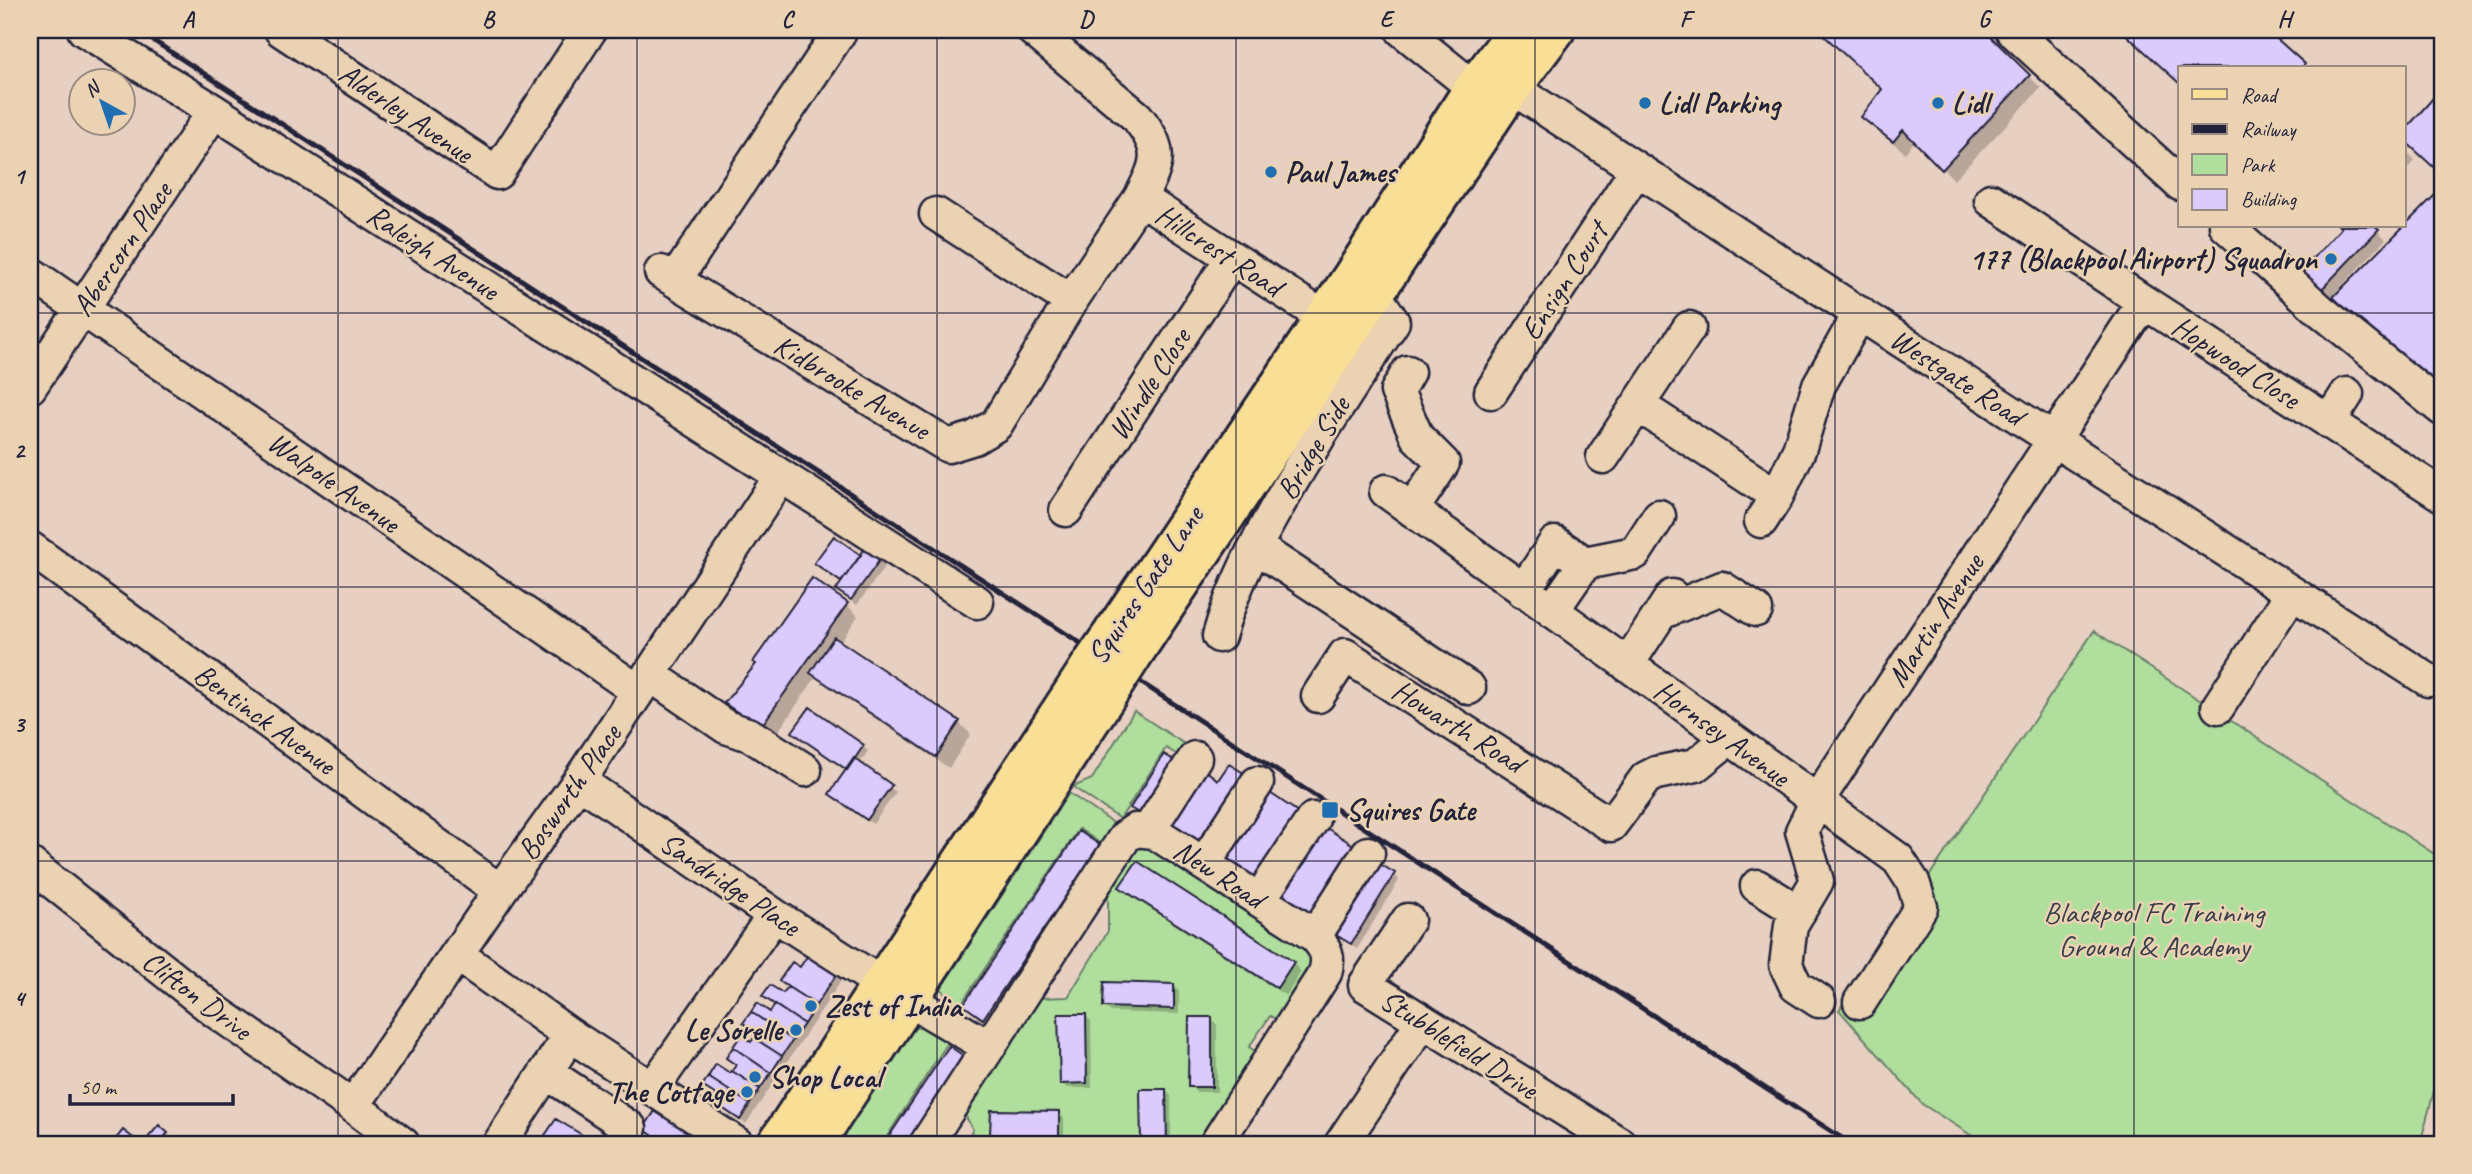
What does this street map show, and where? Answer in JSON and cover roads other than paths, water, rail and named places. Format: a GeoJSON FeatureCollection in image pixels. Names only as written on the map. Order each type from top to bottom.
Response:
{"type":"FeatureCollection","features":[{"type":"Feature","properties":{"kind":"main road","name":"Squires Gate Lane"},"geometry":{"type":"LineString","coordinates":[[777,1144],[895,992],[1125,640],[1493,88],[1518,30]]}},
{"type":"Feature","properties":{"kind":"main road","name":"Squires Gate Lane"},"geometry":{"type":"LineString","coordinates":[[1493,88],[1555,30]]}},
{"type":"Feature","properties":{"kind":"main road","name":"Squires Gate Lane"},"geometry":{"type":"LineString","coordinates":[[814,1144],[895,992]]}},
{"type":"Feature","properties":{"kind":"street","name":"Raleigh Avenue"},"geometry":{"type":"LineString","coordinates":[[84,30],[977,602]]}},
{"type":"Feature","properties":{"kind":"street","name":"Alderley Avenue"},"geometry":{"type":"LineString","coordinates":[[281,30],[497,173],[590,30]]}},
{"type":"Feature","properties":{"kind":"street","name":"Kidbrooke Avenue"},"geometry":{"type":"LineString","coordinates":[[841,30],[668,276],[948,446],[974,438],[996,425],[1071,301],[1140,198]]}},
{"type":"Feature","properties":{"kind":"street","name":"Hillcrest Road"},"geometry":{"type":"LineString","coordinates":[[1033,30],[1137,117],[1149,132],[1156,158],[1154,170],[1140,198],[1336,326]]}},
{"type":"Feature","properties":{"kind":"street","name":"Westgate Road"},"geometry":{"type":"LineString","coordinates":[[1402,30],[1493,88],[1637,169],[2428,680]]}},
{"type":"Feature","properties":{"kind":"street"},"geometry":{"type":"LineString","coordinates":[[2012,30],[2178,182]]}},
{"type":"Feature","properties":{"kind":"street","name":"Abercorn Place"},"geometry":{"type":"LineString","coordinates":[[30,387],[214,111]]}},
{"type":"Feature","properties":{"kind":"street","name":"Ensign Court"},"geometry":{"type":"LineString","coordinates":[[1491,392],[1637,169]]}},
{"type":"Feature","properties":{"kind":"street","name":"Hopwood Close"},"geometry":{"type":"LineString","coordinates":[[1991,200],[2058,229],[2144,302],[2442,495]]}},
{"type":"Feature","properties":{"kind":"street"},"geometry":{"type":"LineString","coordinates":[[936,215],[1071,301]]}},
{"type":"Feature","properties":{"kind":"street"},"geometry":{"type":"LineString","coordinates":[[2239,230],[2352,336],[2442,409]]}},
{"type":"Feature","properties":{"kind":"street","name":"Windle Close"},"geometry":{"type":"LineString","coordinates":[[1066,510],[1231,258]]}},
{"type":"Feature","properties":{"kind":"street","name":"Walpole Avenue"},"geometry":{"type":"LineString","coordinates":[[30,273],[643,683],[726,727],[750,735],[805,770]]}},
{"type":"Feature","properties":{"kind":"street","name":"Bridge Side"},"geometry":{"type":"LineString","coordinates":[[1219,636],[1228,606],[1256,547],[1317,438],[1394,322],[1363,286]]}},
{"type":"Feature","properties":{"kind":"street","name":"Hopwood Close"},"geometry":{"type":"LineString","coordinates":[[2054,440],[2144,302]]}},
{"type":"Feature","properties":{"kind":"street"},"geometry":{"type":"LineString","coordinates":[[1638,405],[1769,508],[1799,450],[1819,385],[1860,313]]}},
{"type":"Feature","properties":{"kind":"street"},"geometry":{"type":"LineString","coordinates":[[1603,457],[1689,328]]}},
{"type":"Feature","properties":{"kind":"street"},"geometry":{"type":"LineString","coordinates":[[1408,372],[1396,391],[1417,437],[1443,463],[1412,510]]}},
{"type":"Feature","properties":{"kind":"street","name":"Hopwood Close"},"geometry":{"type":"LineString","coordinates":[[2329,422],[2347,394]]}},
{"type":"Feature","properties":{"kind":"street","name":"Martin Avenue"},"geometry":{"type":"LineString","coordinates":[[1819,1001],[1796,986],[1786,965],[1791,925],[1817,881],[1802,831],[1817,801],[2054,440]]}},
{"type":"Feature","properties":{"kind":"street","name":"Bosworth Place"},"geometry":{"type":"LineString","coordinates":[[354,1106],[500,891],[579,781],[781,477]]}},
{"type":"Feature","properties":{"kind":"street","name":"Hornsey Avenue"},"geometry":{"type":"LineString","coordinates":[[1386,491],[1898,859],[1913,883],[1921,907],[1860,1002]]}},
{"type":"Feature","properties":{"kind":"street"},"geometry":{"type":"LineString","coordinates":[[1523,591],[1555,542],[1585,563],[1635,554],[1659,516]]}},
{"type":"Feature","properties":{"kind":"street"},"geometry":{"type":"LineString","coordinates":[[1256,547],[1469,688]]}},
{"type":"Feature","properties":{"kind":"street","name":"Bentinck Avenue"},"geometry":{"type":"LineString","coordinates":[[30,548],[500,891]]}},
{"type":"Feature","properties":{"kind":"street"},"geometry":{"type":"LineString","coordinates":[[1552,611],[1585,563]]}},
{"type":"Feature","properties":{"kind":"street","name":"Hornsey Avenue"},"geometry":{"type":"LineString","coordinates":[[1627,665],[1668,602],[1722,588],[1756,610]]}},
{"type":"Feature","properties":{"kind":"street"},"geometry":{"type":"LineString","coordinates":[[2218,708],[2292,593]]}},
{"type":"Feature","properties":{"kind":"street","name":"Howarth Road"},"geometry":{"type":"LineString","coordinates":[[1318,696],[1345,655],[1611,825],[1646,778],[1656,773],[1696,765],[1729,738]]}},
{"type":"Feature","properties":{"kind":"street"},"geometry":{"type":"LineString","coordinates":[[1148,831],[1195,758]]}},
{"type":"Feature","properties":{"kind":"street","name":"Sandridge Place"},"geometry":{"type":"LineString","coordinates":[[579,781],[774,915],[895,992]]}},
{"type":"Feature","properties":{"kind":"street"},"geometry":{"type":"LineString","coordinates":[[1204,864],[1257,783]]}},
{"type":"Feature","properties":{"kind":"street"},"geometry":{"type":"LineString","coordinates":[[1259,900],[1313,819]]}},
{"type":"Feature","properties":{"kind":"street","name":"New Road"},"geometry":{"type":"LineString","coordinates":[[926,1144],[1125,837],[1135,831],[1154,832],[1315,936]]}},
{"type":"Feature","properties":{"kind":"street"},"geometry":{"type":"LineString","coordinates":[[1216,1144],[1325,973],[1327,951],[1315,936],[1368,853]]}},
{"type":"Feature","properties":{"kind":"street","name":"Clifton Drive"},"geometry":{"type":"LineString","coordinates":[[30,864],[215,1011],[354,1106],[403,1144]]}},
{"type":"Feature","properties":{"kind":"street"},"geometry":{"type":"LineString","coordinates":[[1757,886],[1799,912]]}},
{"type":"Feature","properties":{"kind":"street"},"geometry":{"type":"LineString","coordinates":[[653,1088],[774,915]]}},
{"type":"Feature","properties":{"kind":"street","name":"Stubblefield Drive"},"geometry":{"type":"LineString","coordinates":[[1408,920],[1365,985],[1423,1021],[1577,1133],[1620,1144]]}},
{"type":"Feature","properties":{"kind":"street"},"geometry":{"type":"LineString","coordinates":[[458,955],[570,1035],[737,1144]]}},
{"type":"Feature","properties":{"kind":"street"},"geometry":{"type":"LineString","coordinates":[[895,992],[989,1047]]}},
{"type":"Feature","properties":{"kind":"street"},"geometry":{"type":"LineString","coordinates":[[1341,1144],[1423,1021]]}},
{"type":"Feature","properties":{"kind":"street"},"geometry":{"type":"LineString","coordinates":[[499,1144],[570,1035]]}},
{"type":"Feature","properties":{"kind":"street"},"geometry":{"type":"LineString","coordinates":[[546,1072],[630,1128]]}},
{"type":"Feature","properties":{"kind":"railway"},"geometry":{"type":"LineString","coordinates":[[137,30],[1851,1144]]}},
{"type":"Feature","properties":{"kind":"place","name":"Lidl Parking"},"geometry":{"type":"Point","coordinates":[1645,103]}},
{"type":"Feature","properties":{"kind":"place","name":"Lidl"},"geometry":{"type":"Point","coordinates":[1938,103]}},
{"type":"Feature","properties":{"kind":"place","name":"Paul James"},"geometry":{"type":"Point","coordinates":[1271,172]}},
{"type":"Feature","properties":{"kind":"place","name":"177 (Blackpool Airport) Squadron"},"geometry":{"type":"Point","coordinates":[2331,259]}},
{"type":"Feature","properties":{"kind":"place","name":"Squires Gate"},"geometry":{"type":"Point","coordinates":[1330,810]}},
{"type":"Feature","properties":{"kind":"place","name":"Zest of India"},"geometry":{"type":"Point","coordinates":[811,1006]}},
{"type":"Feature","properties":{"kind":"place","name":"Le Sorelle"},"geometry":{"type":"Point","coordinates":[796,1030]}},
{"type":"Feature","properties":{"kind":"place","name":"Shop Local"},"geometry":{"type":"Point","coordinates":[755,1077]}},
{"type":"Feature","properties":{"kind":"place","name":"The Cottage"},"geometry":{"type":"Point","coordinates":[747,1092]}},
{"type":"Feature","properties":{"kind":"park label","name":"Blackpool FC Training Ground & Academy"},"geometry":{"type":"Point","coordinates":[2154,929]}}]}
